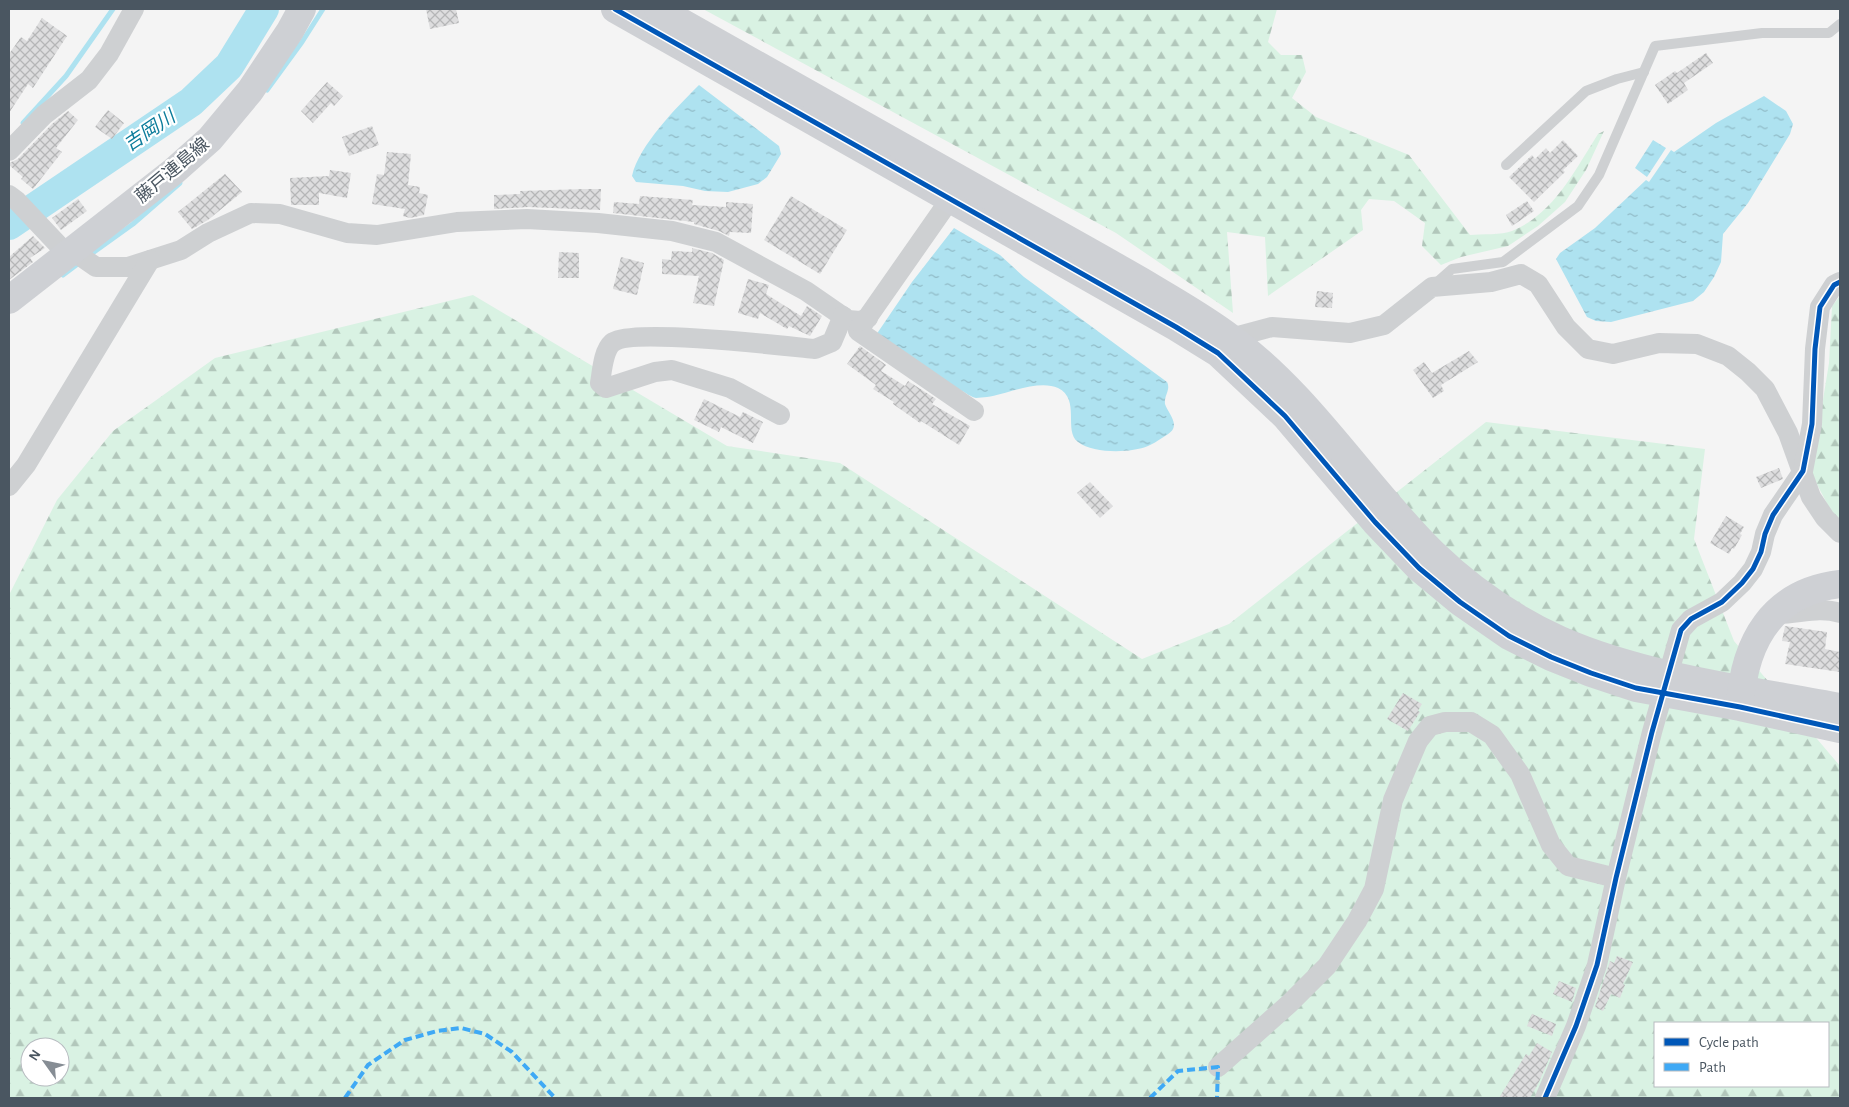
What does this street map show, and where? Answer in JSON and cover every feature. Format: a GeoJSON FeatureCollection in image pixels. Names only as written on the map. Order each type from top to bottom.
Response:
{"type":"FeatureCollection","features":[{"type":"Feature","properties":{"kind":"street"},"geometry":{"type":"LineString","coordinates":[[9,151],[44,115],[89,80],[109,54],[134,9]]}},
{"type":"Feature","properties":{"kind":"street","name":"藤戸連島線"},"geometry":{"type":"LineString","coordinates":[[9,300],[174,171],[210,139],[255,83],[290,31],[302,9]]}},
{"type":"Feature","properties":{"kind":"street"},"geometry":{"type":"LineString","coordinates":[[615,9],[1176,326],[1225,346],[1272,327],[1350,333],[1384,325],[1432,287],[1491,282],[1521,274],[1538,284],[1566,327],[1588,349],[1614,354],[1659,343],[1696,344],[1728,356],[1765,389],[1788,433],[1811,497],[1825,518],[1840,533]]}},
{"type":"Feature","properties":{"kind":"street"},"geometry":{"type":"LineString","coordinates":[[658,9],[1109,262],[1186,308],[1225,346],[1375,522],[1419,568],[1460,602],[1510,636],[1551,657],[1636,688],[1741,698],[1840,725]]}},
{"type":"Feature","properties":{"kind":"street"},"geometry":{"type":"LineString","coordinates":[[13,198],[70,253],[96,267],[128,267],[182,250],[208,234],[251,213],[280,214],[346,233],[377,234],[457,222],[527,219],[598,223],[672,231],[716,242],[806,291],[854,322],[868,318]]}},
{"type":"Feature","properties":{"kind":"street"},"geometry":{"type":"LineString","coordinates":[[951,198],[858,332],[974,411]]}},
{"type":"Feature","properties":{"kind":"street"},"geometry":{"type":"LineString","coordinates":[[9,486],[26,465],[150,260]]}},
{"type":"Feature","properties":{"kind":"street"},"geometry":{"type":"LineString","coordinates":[[1545,1098],[1576,1026],[1597,965],[1652,732],[1681,630],[1691,619],[1722,602],[1742,583],[1761,552],[1765,534],[1773,515],[1803,472],[1812,424],[1815,349],[1820,307],[1834,285],[1840,282]]}},
{"type":"Feature","properties":{"kind":"street"},"geometry":{"type":"LineString","coordinates":[[780,415],[730,388],[672,370],[655,372],[606,388],[600,383],[606,355],[611,344],[619,339],[644,337],[686,338],[815,349],[832,342],[843,316]]}},
{"type":"Feature","properties":{"kind":"street"},"geometry":{"type":"LineString","coordinates":[[1741,698],[1748,656],[1756,637],[1774,614],[1788,602],[1809,592],[1840,584]]}},
{"type":"Feature","properties":{"kind":"street"},"geometry":{"type":"LineString","coordinates":[[1774,614],[1792,614],[1815,609],[1840,613]]}},
{"type":"Feature","properties":{"kind":"street"},"geometry":{"type":"LineString","coordinates":[[1218,1067],[1290,1003],[1327,966],[1357,921],[1374,889],[1393,800],[1418,741],[1430,726],[1445,722],[1471,722],[1492,735],[1520,774],[1552,845],[1568,866],[1616,878]]}},
{"type":"Feature","properties":{"kind":"lane"},"geometry":{"type":"LineString","coordinates":[[1432,287],[1452,269],[1503,262],[1578,206],[1599,175],[1655,46],[1762,32],[1829,33],[1840,24]]}},
{"type":"Feature","properties":{"kind":"lane"},"geometry":{"type":"LineString","coordinates":[[1506,165],[1586,91],[1616,79],[1644,72]]}},
{"type":"Feature","properties":{"kind":"green space"},"geometry":{"type":"Polygon","coordinates":[[[703,9],[1277,9],[1268,42],[1281,55],[1302,55],[1306,72],[1292,98],[1316,117],[1409,155],[1470,235],[1497,234],[1512,231],[1540,214],[1562,190],[1598,134],[1604,131],[1586,170],[1565,202],[1538,226],[1508,246],[1461,257],[1441,265],[1422,246],[1425,223],[1394,201],[1369,199],[1361,210],[1363,230],[1268,296],[1265,237],[1227,232],[1233,313],[1116,233],[703,9]]]}},
{"type":"Feature","properties":{"kind":"green space"},"geometry":{"type":"Polygon","coordinates":[[[473,295],[727,446],[840,463],[1142,659],[1229,624],[1486,422],[1705,449],[1694,539],[1734,641],[1840,766],[1840,1098],[9,1098],[9,595],[57,500],[113,431],[215,358],[473,295]]]}},
{"type":"Feature","properties":{"kind":"green space"},"geometry":{"type":"Polygon","coordinates":[[[1840,296],[1840,521],[1832,513],[1811,473],[1829,363],[1832,306],[1840,296]]]}},
{"type":"Feature","properties":{"kind":"water"},"geometry":{"type":"Polygon","coordinates":[[[699,85],[779,146],[781,154],[767,177],[758,184],[728,192],[636,182],[632,176],[636,164],[650,139],[699,85]]]}},
{"type":"Feature","properties":{"kind":"water"},"geometry":{"type":"Polygon","coordinates":[[[1764,96],[1786,111],[1793,124],[1790,134],[1748,203],[1723,234],[1721,262],[1704,292],[1693,301],[1611,322],[1596,321],[1587,317],[1556,259],[1560,253],[1595,228],[1646,180],[1649,182],[1671,150],[1674,152],[1716,123],[1764,96]]]}},
{"type":"Feature","properties":{"kind":"water"},"geometry":{"type":"Polygon","coordinates":[[[1653,140],[1666,148],[1647,177],[1635,168],[1653,140]]]}},
{"type":"Feature","properties":{"kind":"water"},"geometry":{"type":"Polygon","coordinates":[[[954,228],[1000,255],[1024,277],[1167,382],[1168,388],[1165,404],[1174,423],[1171,432],[1152,444],[1132,450],[1093,449],[1078,442],[1074,437],[1069,400],[1065,393],[1058,388],[1042,385],[1032,386],[977,398],[929,372],[876,335],[912,282],[954,228]]]}},
{"type":"Feature","properties":{"kind":"building"},"geometry":{"type":"Polygon","coordinates":[[[426,9],[456,9],[459,23],[430,29],[426,9]]]}},
{"type":"Feature","properties":{"kind":"building"},"geometry":{"type":"Polygon","coordinates":[[[42,18],[67,36],[33,88],[28,84],[9,113],[9,54],[21,37],[27,41],[42,18]]]}},
{"type":"Feature","properties":{"kind":"building"},"geometry":{"type":"Polygon","coordinates":[[[1706,53],[1713,63],[1684,83],[1688,90],[1668,104],[1655,85],[1675,71],[1677,73],[1706,53]]]}},
{"type":"Feature","properties":{"kind":"building"},"geometry":{"type":"Polygon","coordinates":[[[327,82],[343,96],[334,106],[331,103],[313,123],[301,111],[327,82]]]}},
{"type":"Feature","properties":{"kind":"building"},"geometry":{"type":"Polygon","coordinates":[[[108,110],[124,123],[112,139],[95,127],[108,110]]]}},
{"type":"Feature","properties":{"kind":"building"},"geometry":{"type":"Polygon","coordinates":[[[68,111],[78,120],[56,148],[62,152],[33,189],[21,179],[23,177],[9,163],[18,159],[52,124],[68,111]]]}},
{"type":"Feature","properties":{"kind":"building"},"geometry":{"type":"Polygon","coordinates":[[[372,126],[379,145],[349,156],[342,137],[372,126]]]}},
{"type":"Feature","properties":{"kind":"building"},"geometry":{"type":"Polygon","coordinates":[[[1563,140],[1578,156],[1563,170],[1565,172],[1534,202],[1509,177],[1532,155],[1535,159],[1546,148],[1550,153],[1563,140]]]}},
{"type":"Feature","properties":{"kind":"building"},"geometry":{"type":"Polygon","coordinates":[[[387,152],[411,154],[408,185],[420,187],[419,193],[428,195],[424,215],[410,218],[403,216],[405,209],[372,204],[377,174],[384,175],[387,152]]]}},
{"type":"Feature","properties":{"kind":"building"},"geometry":{"type":"Polygon","coordinates":[[[330,170],[351,173],[347,198],[319,193],[319,205],[291,205],[290,178],[329,176],[330,170]]]}},
{"type":"Feature","properties":{"kind":"building"},"geometry":{"type":"Polygon","coordinates":[[[225,174],[242,192],[208,220],[192,229],[178,212],[225,174]]]}},
{"type":"Feature","properties":{"kind":"building"},"geometry":{"type":"Polygon","coordinates":[[[601,189],[600,210],[528,207],[494,209],[494,195],[520,194],[520,191],[601,189]]]}},
{"type":"Feature","properties":{"kind":"building"},"geometry":{"type":"Polygon","coordinates":[[[640,196],[693,200],[692,205],[726,207],[726,202],[753,204],[751,233],[730,232],[729,236],[694,224],[694,222],[613,213],[614,202],[639,204],[640,196]]]}},
{"type":"Feature","properties":{"kind":"building"},"geometry":{"type":"Polygon","coordinates":[[[791,196],[847,230],[820,274],[764,240],[791,196]]]}},
{"type":"Feature","properties":{"kind":"building"},"geometry":{"type":"Polygon","coordinates":[[[78,199],[87,211],[61,230],[52,218],[78,199]]]}},
{"type":"Feature","properties":{"kind":"building"},"geometry":{"type":"Polygon","coordinates":[[[1527,201],[1534,211],[1512,226],[1506,215],[1527,201]]]}},
{"type":"Feature","properties":{"kind":"building"},"geometry":{"type":"Polygon","coordinates":[[[33,236],[45,248],[30,258],[33,262],[9,280],[9,257],[33,236]]]}},
{"type":"Feature","properties":{"kind":"building"},"geometry":{"type":"Polygon","coordinates":[[[692,248],[712,253],[724,260],[714,306],[693,303],[699,276],[662,274],[662,259],[671,260],[672,251],[692,252],[692,248]]]}},
{"type":"Feature","properties":{"kind":"building"},"geometry":{"type":"Polygon","coordinates":[[[559,252],[579,253],[579,278],[558,278],[559,252]]]}},
{"type":"Feature","properties":{"kind":"building"},"geometry":{"type":"Polygon","coordinates":[[[621,257],[644,263],[637,295],[613,289],[621,257]]]}},
{"type":"Feature","properties":{"kind":"building"},"geometry":{"type":"Polygon","coordinates":[[[748,279],[769,285],[766,294],[801,316],[807,306],[822,316],[810,336],[789,326],[787,329],[760,313],[758,319],[738,313],[748,279]]]}},
{"type":"Feature","properties":{"kind":"building"},"geometry":{"type":"Polygon","coordinates":[[[1317,291],[1333,293],[1332,308],[1315,307],[1317,291]]]}},
{"type":"Feature","properties":{"kind":"building"},"geometry":{"type":"Polygon","coordinates":[[[860,346],[886,365],[881,371],[905,386],[908,381],[936,399],[932,404],[970,426],[959,445],[921,421],[920,423],[893,404],[894,402],[873,389],[876,385],[847,364],[860,346]]]}},
{"type":"Feature","properties":{"kind":"building"},"geometry":{"type":"Polygon","coordinates":[[[1469,351],[1478,362],[1441,385],[1444,391],[1433,398],[1413,370],[1424,362],[1432,373],[1469,351]]]}},
{"type":"Feature","properties":{"kind":"building"},"geometry":{"type":"Polygon","coordinates":[[[704,399],[740,417],[743,412],[763,422],[753,443],[721,427],[719,432],[694,420],[704,399]]]}},
{"type":"Feature","properties":{"kind":"building"},"geometry":{"type":"Polygon","coordinates":[[[1779,468],[1783,479],[1761,488],[1756,477],[1779,468]]]}},
{"type":"Feature","properties":{"kind":"building"},"geometry":{"type":"Polygon","coordinates":[[[1090,482],[1113,506],[1100,518],[1077,493],[1090,482]]]}},
{"type":"Feature","properties":{"kind":"building"},"geometry":{"type":"Polygon","coordinates":[[[1726,516],[1744,527],[1740,534],[1742,535],[1729,554],[1710,543],[1726,516]]]}},
{"type":"Feature","properties":{"kind":"building"},"geometry":{"type":"Polygon","coordinates":[[[1785,626],[1827,632],[1825,649],[1840,652],[1840,672],[1785,664],[1790,642],[1782,641],[1785,626]]]}},
{"type":"Feature","properties":{"kind":"building"},"geometry":{"type":"Polygon","coordinates":[[[1403,693],[1422,704],[1418,711],[1420,712],[1408,731],[1387,719],[1403,693]]]}},
{"type":"Feature","properties":{"kind":"building"},"geometry":{"type":"Polygon","coordinates":[[[1617,956],[1633,962],[1623,984],[1625,985],[1620,998],[1611,994],[1603,1011],[1595,1007],[1610,961],[1614,963],[1617,956]]]}},
{"type":"Feature","properties":{"kind":"building"},"geometry":{"type":"Polygon","coordinates":[[[1559,981],[1576,988],[1572,1002],[1553,994],[1559,981]]]}},
{"type":"Feature","properties":{"kind":"building"},"geometry":{"type":"Polygon","coordinates":[[[1532,1014],[1556,1024],[1552,1036],[1527,1026],[1532,1014]]]}},
{"type":"Feature","properties":{"kind":"building"},"geometry":{"type":"Polygon","coordinates":[[[1537,1043],[1552,1052],[1530,1098],[1499,1098],[1526,1054],[1529,1056],[1537,1043]]]}},
{"type":"Feature","properties":{"kind":"waterway"},"geometry":{"type":"LineString","coordinates":[[23,123],[66,76],[113,9]]}},
{"type":"Feature","properties":{"kind":"waterway","name":"吉岡川"},"geometry":{"type":"LineString","coordinates":[[9,225],[191,102],[229,66],[264,9]]}},
{"type":"Feature","properties":{"kind":"waterway"},"geometry":{"type":"LineString","coordinates":[[267,90],[323,9]]}},
{"type":"Feature","properties":{"kind":"waterway"},"geometry":{"type":"LineString","coordinates":[[94,252],[133,224],[180,183]]}},
{"type":"Feature","properties":{"kind":"waterway"},"geometry":{"type":"LineString","coordinates":[[9,206],[18,218]]}},
{"type":"Feature","properties":{"kind":"waterway"},"geometry":{"type":"LineString","coordinates":[[63,275],[79,263]]}},
{"type":"Feature","properties":{"kind":"marked path"},"geometry":{"type":"LineString","coordinates":[[345,1098],[368,1065],[405,1040],[437,1031],[461,1028],[485,1034],[512,1052],[555,1098]]}},
{"type":"Feature","properties":{"kind":"marked path"},"geometry":{"type":"LineString","coordinates":[[1150,1098],[1178,1071],[1218,1067],[1217,1098]]}},
{"type":"Feature","properties":{"kind":"cycle path"},"geometry":{"type":"LineString","coordinates":[[615,9],[1176,327],[1218,353],[1285,416],[1375,522],[1419,568],[1460,602],[1509,636],[1551,657],[1636,688],[1740,707],[1840,729]]}},
{"type":"Feature","properties":{"kind":"cycle path"},"geometry":{"type":"LineString","coordinates":[[1545,1098],[1576,1026],[1597,965],[1652,732],[1681,630],[1691,619],[1722,602],[1742,583],[1753,569],[1761,552],[1765,534],[1773,515],[1803,471],[1812,424],[1815,349],[1820,307],[1834,285],[1840,282]]}}]}
